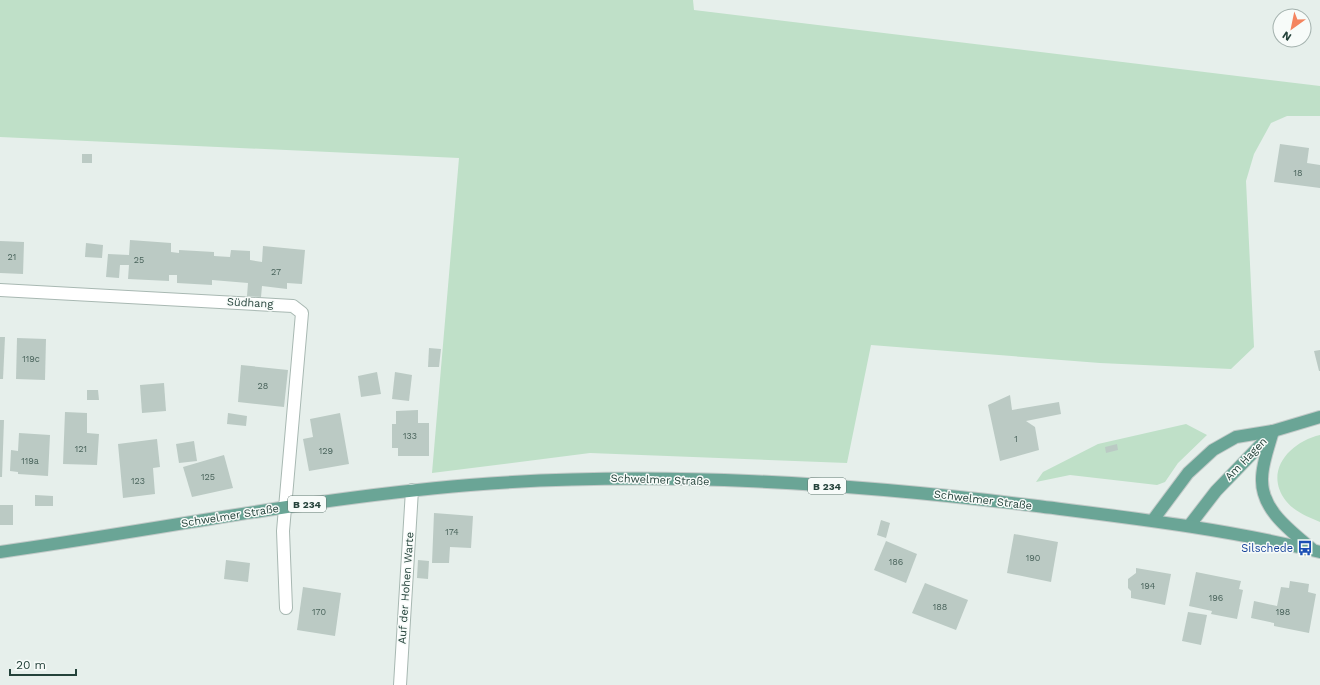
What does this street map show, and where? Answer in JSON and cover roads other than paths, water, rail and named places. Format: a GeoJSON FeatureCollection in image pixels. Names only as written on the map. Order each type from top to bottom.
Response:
{"type":"FeatureCollection","features":[{"type":"Feature","properties":{"kind":"main road","name":"Am Hagen"},"geometry":{"type":"LineString","coordinates":[[1189,526],[1216,491],[1273,431],[1320,417]]}},
{"type":"Feature","properties":{"kind":"main road"},"geometry":{"type":"LineString","coordinates":[[1153,520],[1188,473],[1213,450],[1236,437],[1273,431],[1262,479],[1264,491],[1271,508],[1280,522],[1318,552]]}},
{"type":"Feature","properties":{"kind":"main road","name":"Schwelmer Straße"},"geometry":{"type":"LineString","coordinates":[[0,552],[286,507],[412,490],[533,481],[617,478],[784,484],[939,494],[1153,520],[1318,552]]}},
{"type":"Feature","properties":{"kind":"street","name":"Südhang"},"geometry":{"type":"LineString","coordinates":[[0,290],[293,306],[302,313],[286,507]]}},
{"type":"Feature","properties":{"kind":"street","name":"Auf der Hohen Warte"},"geometry":{"type":"LineString","coordinates":[[400,685],[412,490]]}},
{"type":"Feature","properties":{"kind":"street"},"geometry":{"type":"LineString","coordinates":[[286,507],[283,531],[286,608]]}},
{"type":"Feature","properties":{"kind":"place","name":"Silschede"},"geometry":{"type":"Point","coordinates":[1305,548]}}]}
